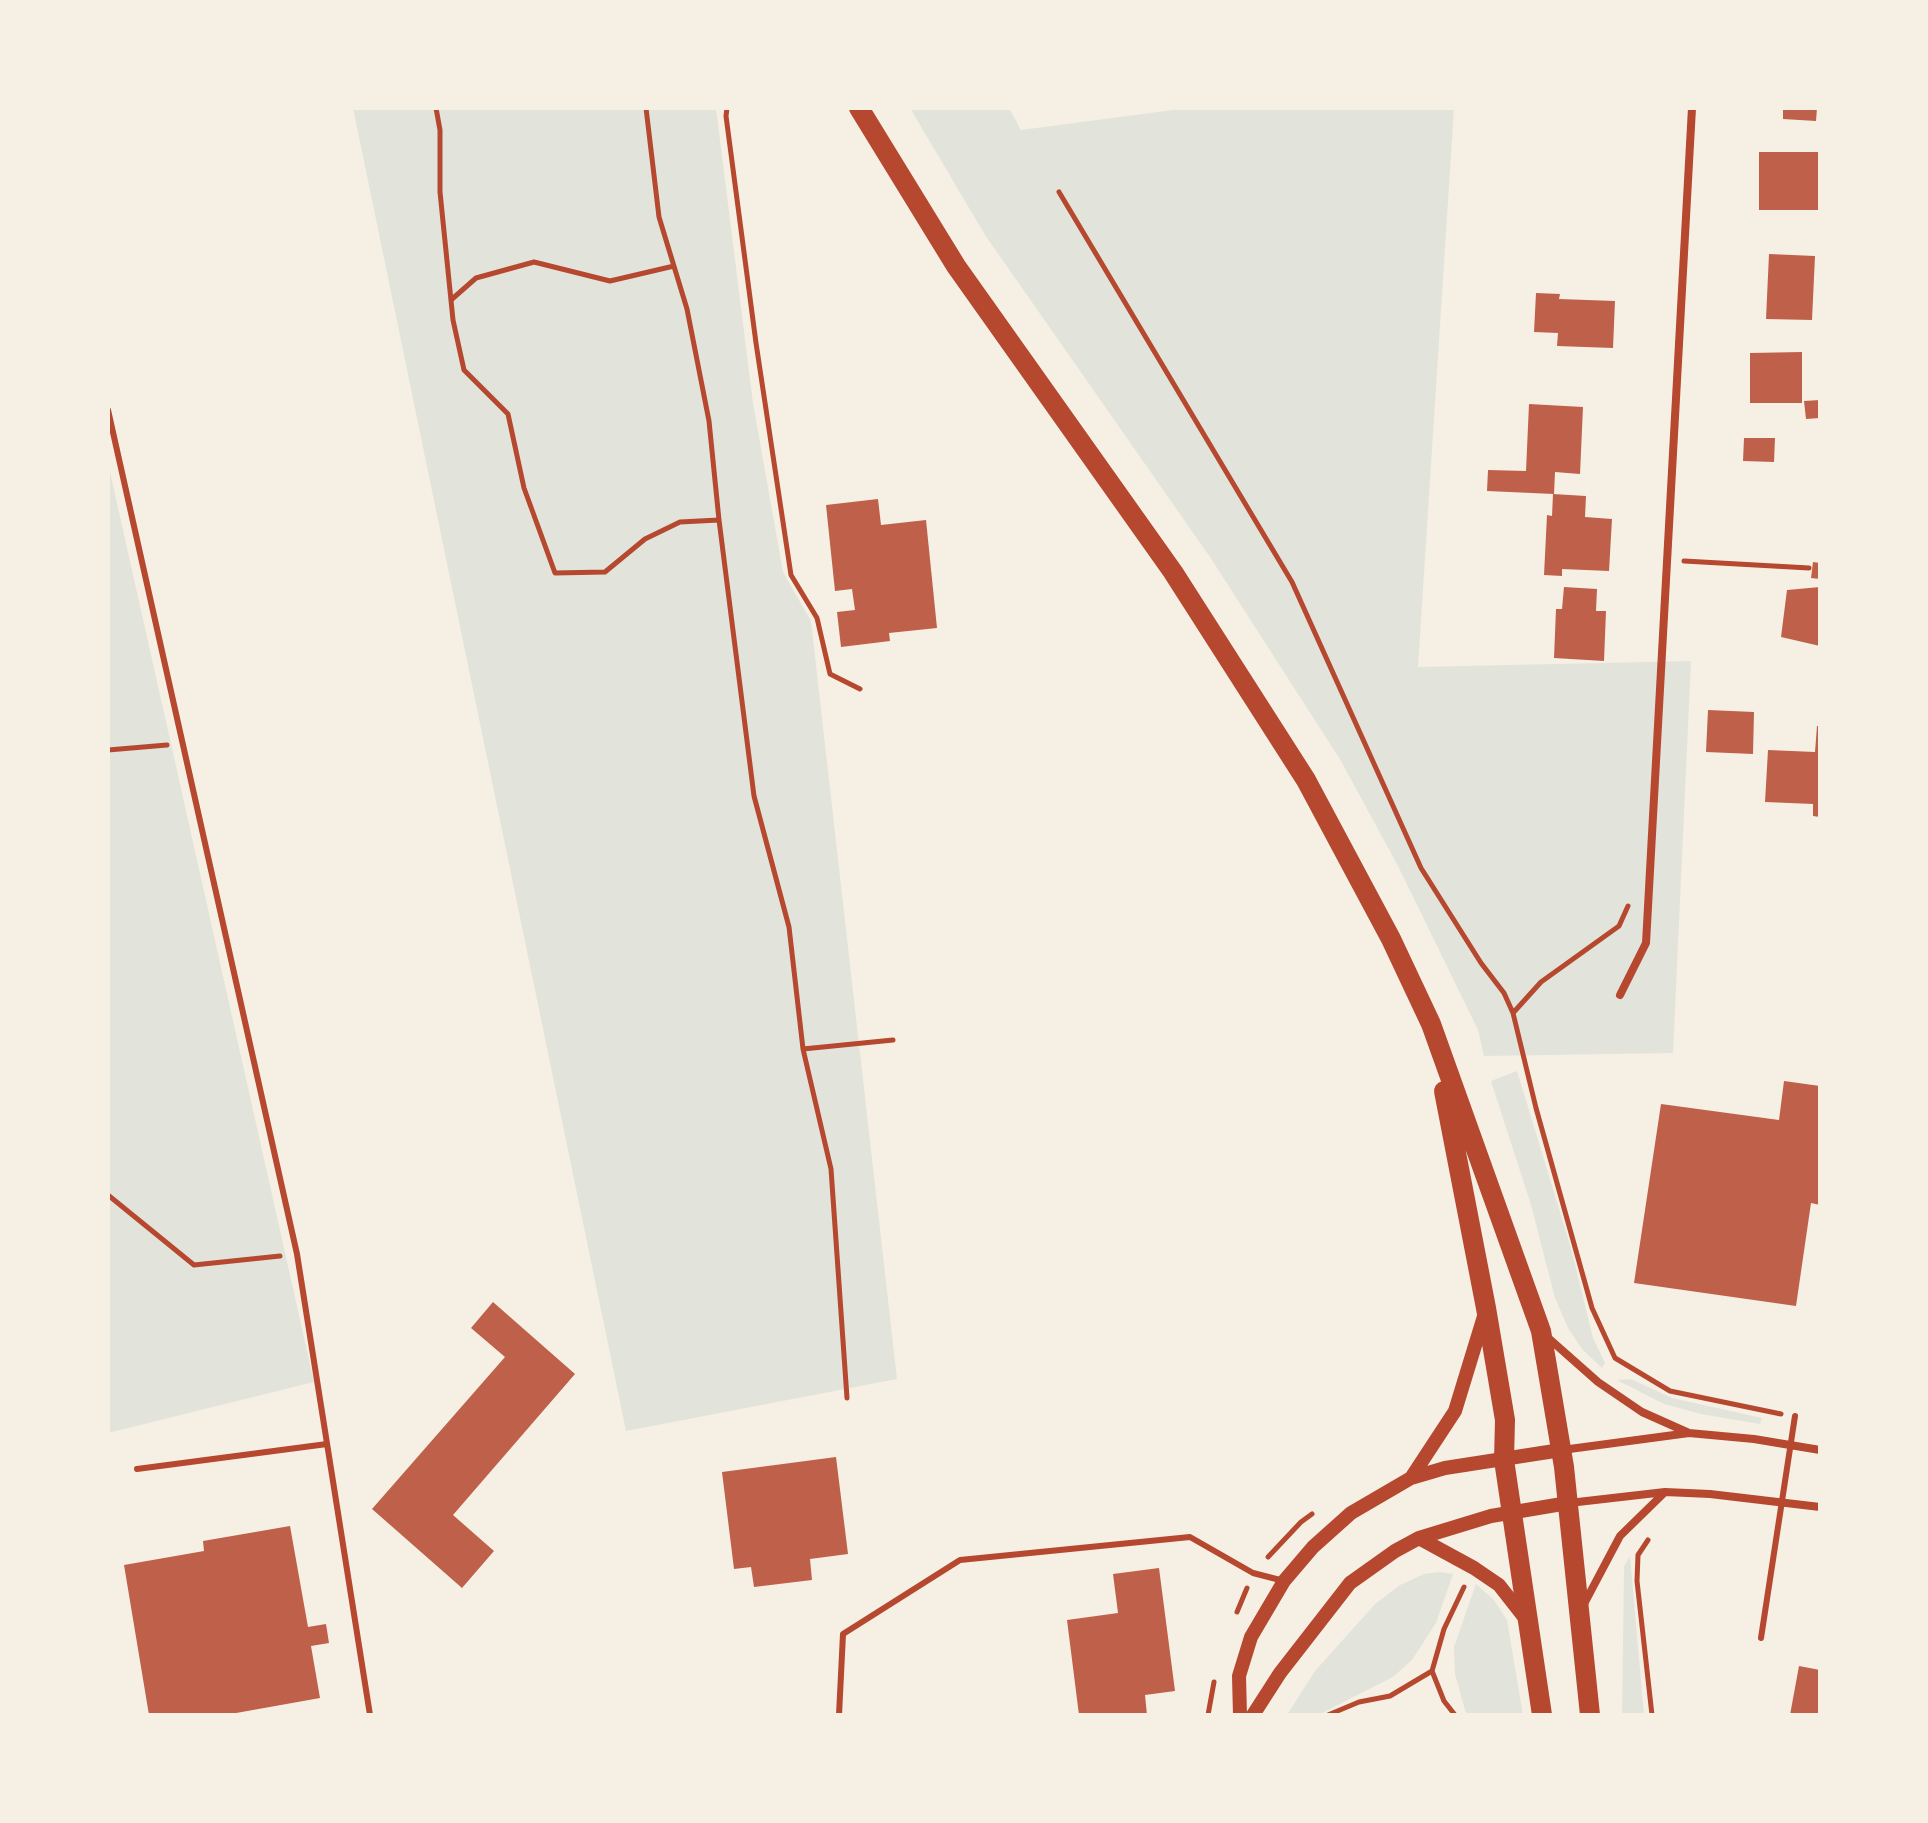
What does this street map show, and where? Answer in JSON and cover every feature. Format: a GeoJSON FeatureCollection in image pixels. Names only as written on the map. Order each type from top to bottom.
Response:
{"type":"FeatureCollection","features":[{"type":"Feature","properties":{"kind":"main road"},"geometry":{"type":"LineString","coordinates":[[859,108],[956,266],[1173,572],[1306,780],[1384,926],[1431,1024],[1541,1331],[1568,1503],[1590,1715]]}},
{"type":"Feature","properties":{"kind":"main road"},"geometry":{"type":"LineString","coordinates":[[1431,1024],[1505,1420],[1504,1460],[1542,1715]]}},
{"type":"Feature","properties":{"kind":"street"},"geometry":{"type":"LineString","coordinates":[[1620,995],[1646,943],[1692,108]]}},
{"type":"Feature","properties":{"kind":"street"},"geometry":{"type":"LineString","coordinates":[[1411,1478],[1455,1411],[1486,1308]]}},
{"type":"Feature","properties":{"kind":"street"},"geometry":{"type":"LineString","coordinates":[[1541,1331],[1609,1389],[1642,1412],[1689,1433]]}},
{"type":"Feature","properties":{"kind":"street"},"geometry":{"type":"LineString","coordinates":[[1240,1715],[1239,1676],[1251,1637],[1284,1581],[1313,1547],[1351,1513],[1411,1478],[1445,1468],[1689,1433],[1820,1450]]}},
{"type":"Feature","properties":{"kind":"street"},"geometry":{"type":"LineString","coordinates":[[1580,1612],[1620,1536],[1665,1492]]}},
{"type":"Feature","properties":{"kind":"street"},"geometry":{"type":"LineString","coordinates":[[1253,1715],[1280,1673],[1350,1583],[1419,1538],[1512,1512],[1665,1492],[1820,1507]]}},
{"type":"Feature","properties":{"kind":"street"},"geometry":{"type":"LineString","coordinates":[[1419,1538],[1499,1585],[1528,1623]]}},
{"type":"Feature","properties":{"kind":"lane"},"geometry":{"type":"LineString","coordinates":[[108,410],[297,1254],[370,1715]]}},
{"type":"Feature","properties":{"kind":"lane"},"geometry":{"type":"LineString","coordinates":[[1761,1638],[1795,1416]]}},
{"type":"Feature","properties":{"kind":"lane"},"geometry":{"type":"LineString","coordinates":[[137,1469],[327,1444]]}},
{"type":"Feature","properties":{"kind":"lane"},"geometry":{"type":"LineString","coordinates":[[839,1715],[843,1634],[960,1560],[1190,1537],[1253,1573],[1284,1581]]}},
{"type":"Feature","properties":{"kind":"path"},"geometry":{"type":"LineString","coordinates":[[436,108],[440,130],[440,192],[451,300],[464,370],[508,414],[524,488],[555,573],[605,572],[645,539],[680,522],[719,520]]}},
{"type":"Feature","properties":{"kind":"path"},"geometry":{"type":"LineString","coordinates":[[646,108],[659,217],[687,309],[709,421],[754,796],[789,927],[803,1049],[831,1169],[847,1398]]}},
{"type":"Feature","properties":{"kind":"path"},"geometry":{"type":"LineString","coordinates":[[727,108],[756,343],[791,575],[817,618],[830,674],[860,689]]}},
{"type":"Feature","properties":{"kind":"path"},"geometry":{"type":"LineString","coordinates":[[1059,192],[1292,582],[1421,868],[1481,963],[1504,993],[1513,1013],[1592,1308],[1615,1358],[1670,1391],[1795,1416]]}},
{"type":"Feature","properties":{"kind":"path"},"geometry":{"type":"LineString","coordinates":[[451,300],[476,278],[534,262],[610,281],[674,266]]}},
{"type":"Feature","properties":{"kind":"path"},"geometry":{"type":"LineString","coordinates":[[1667,560],[1809,568]]}},
{"type":"Feature","properties":{"kind":"path"},"geometry":{"type":"LineString","coordinates":[[108,750],[183,743]]}},
{"type":"Feature","properties":{"kind":"path"},"geometry":{"type":"LineString","coordinates":[[1513,1013],[1541,982],[1619,926],[1632,897]]}},
{"type":"Feature","properties":{"kind":"path"},"geometry":{"type":"LineString","coordinates":[[803,1049],[893,1040]]}},
{"type":"Feature","properties":{"kind":"path"},"geometry":{"type":"LineString","coordinates":[[108,1195],[194,1265],[297,1254]]}},
{"type":"Feature","properties":{"kind":"path"},"geometry":{"type":"LineString","coordinates":[[1652,1535],[1640,1549],[1637,1581],[1652,1715]]}},
{"type":"Feature","properties":{"kind":"path"},"geometry":{"type":"LineString","coordinates":[[1455,1715],[1444,1701],[1432,1671],[1444,1629],[1474,1568]]}},
{"type":"Feature","properties":{"kind":"path"},"geometry":{"type":"LineString","coordinates":[[1328,1715],[1359,1702],[1390,1696],[1432,1671]]}},
{"type":"Feature","properties":{"kind":"shaded area"},"geometry":{"type":"Polygon","coordinates":[[[353,108],[716,108],[753,403],[783,572],[811,621],[897,1379],[626,1431],[353,108]]]}},
{"type":"Feature","properties":{"kind":"shaded area"},"geometry":{"type":"Polygon","coordinates":[[[910,108],[1009,108],[1021,130],[1188,108],[1454,108],[1418,667],[1691,661],[1673,1053],[1484,1056],[1478,1030],[1399,868],[1341,761],[1210,557],[985,235],[910,108]]]}},
{"type":"Feature","properties":{"kind":"shaded area"},"geometry":{"type":"Polygon","coordinates":[[[108,463],[314,1382],[108,1433],[108,463]]]}},
{"type":"Feature","properties":{"kind":"shaded area"},"geometry":{"type":"Polygon","coordinates":[[[1517,1071],[1571,1248],[1593,1338],[1605,1363],[1602,1368],[1582,1349],[1568,1328],[1555,1298],[1531,1205],[1491,1081],[1517,1071]]]}},
{"type":"Feature","properties":{"kind":"shaded area"},"geometry":{"type":"Polygon","coordinates":[[[1631,1379],[1672,1398],[1762,1418],[1760,1424],[1664,1404],[1617,1380],[1631,1379]]]}},
{"type":"Feature","properties":{"kind":"shaded area"},"geometry":{"type":"Polygon","coordinates":[[[1630,1556],[1644,1715],[1622,1715],[1624,1566],[1630,1556]]]}},
{"type":"Feature","properties":{"kind":"shaded area"},"geometry":{"type":"Polygon","coordinates":[[[1424,1574],[1453,1574],[1436,1623],[1412,1660],[1393,1677],[1318,1715],[1287,1715],[1315,1671],[1375,1604],[1400,1585],[1424,1574]]]}},
{"type":"Feature","properties":{"kind":"shaded area"},"geometry":{"type":"Polygon","coordinates":[[[1476,1584],[1494,1600],[1507,1620],[1523,1715],[1468,1715],[1465,1710],[1455,1674],[1454,1647],[1476,1584]]]}},
{"type":"Feature","properties":{"kind":"building"},"geometry":{"type":"Polygon","coordinates":[[[1783,108],[1817,108],[1816,121],[1783,119],[1783,108]]]}},
{"type":"Feature","properties":{"kind":"building"},"geometry":{"type":"Polygon","coordinates":[[[1759,152],[1820,152],[1820,210],[1759,210],[1759,152]]]}},
{"type":"Feature","properties":{"kind":"building"},"geometry":{"type":"Polygon","coordinates":[[[1769,254],[1815,256],[1812,320],[1766,319],[1769,254]]]}},
{"type":"Feature","properties":{"kind":"building"},"geometry":{"type":"Polygon","coordinates":[[[1536,293],[1560,294],[1559,299],[1615,301],[1613,348],[1557,346],[1558,333],[1534,332],[1536,293]]]}},
{"type":"Feature","properties":{"kind":"building"},"geometry":{"type":"Polygon","coordinates":[[[1802,352],[1802,403],[1750,403],[1750,353],[1802,352]]]}},
{"type":"Feature","properties":{"kind":"building"},"geometry":{"type":"Polygon","coordinates":[[[1820,400],[1820,418],[1806,419],[1804,401],[1820,400]]]}},
{"type":"Feature","properties":{"kind":"building"},"geometry":{"type":"Polygon","coordinates":[[[1529,404],[1583,407],[1580,474],[1555,472],[1554,494],[1487,491],[1488,470],[1526,471],[1529,404]]]}},
{"type":"Feature","properties":{"kind":"building"},"geometry":{"type":"Polygon","coordinates":[[[1744,438],[1775,438],[1774,462],[1743,461],[1744,438]]]}},
{"type":"Feature","properties":{"kind":"building"},"geometry":{"type":"Polygon","coordinates":[[[1553,494],[1586,496],[1585,517],[1612,519],[1609,571],[1562,569],[1562,576],[1544,575],[1547,515],[1552,516],[1553,494]]]}},
{"type":"Feature","properties":{"kind":"building"},"geometry":{"type":"Polygon","coordinates":[[[878,499],[881,525],[926,520],[937,628],[889,633],[890,641],[841,647],[837,612],[855,610],[852,589],[835,591],[826,505],[878,499]]]}},
{"type":"Feature","properties":{"kind":"building"},"geometry":{"type":"Polygon","coordinates":[[[1813,562],[1820,563],[1820,579],[1811,578],[1813,562]]]}},
{"type":"Feature","properties":{"kind":"building"},"geometry":{"type":"Polygon","coordinates":[[[1564,587],[1597,589],[1596,611],[1606,611],[1604,661],[1554,658],[1556,609],[1562,609],[1564,587]]]}},
{"type":"Feature","properties":{"kind":"building"},"geometry":{"type":"Polygon","coordinates":[[[1820,587],[1820,646],[1781,637],[1787,590],[1820,587]]]}},
{"type":"Feature","properties":{"kind":"building"},"geometry":{"type":"Polygon","coordinates":[[[1708,710],[1754,712],[1753,754],[1706,752],[1708,710]]]}},
{"type":"Feature","properties":{"kind":"building"},"geometry":{"type":"Polygon","coordinates":[[[1817,726],[1820,726],[1820,817],[1813,816],[1813,804],[1765,802],[1768,750],[1815,752],[1817,726]]]}},
{"type":"Feature","properties":{"kind":"building"},"geometry":{"type":"Polygon","coordinates":[[[1784,1081],[1820,1086],[1820,1205],[1811,1203],[1796,1306],[1634,1283],[1661,1104],[1779,1120],[1784,1081]]]}},
{"type":"Feature","properties":{"kind":"building"},"geometry":{"type":"Polygon","coordinates":[[[493,1302],[575,1374],[453,1515],[494,1551],[462,1588],[372,1509],[505,1357],[471,1328],[493,1302]]]}},
{"type":"Feature","properties":{"kind":"building"},"geometry":{"type":"Polygon","coordinates":[[[836,1457],[848,1554],[810,1559],[812,1580],[754,1587],[751,1567],[734,1569],[722,1472],[836,1457]]]}},
{"type":"Feature","properties":{"kind":"building"},"geometry":{"type":"Polygon","coordinates":[[[290,1526],[308,1627],[326,1624],[329,1643],[311,1646],[320,1698],[225,1715],[149,1715],[124,1565],[204,1551],[203,1541],[290,1526]]]}},
{"type":"Feature","properties":{"kind":"building"},"geometry":{"type":"Polygon","coordinates":[[[1159,1568],[1175,1691],[1145,1695],[1147,1715],[1079,1715],[1067,1620],[1118,1613],[1113,1574],[1159,1568]]]}},
{"type":"Feature","properties":{"kind":"building"},"geometry":{"type":"Polygon","coordinates":[[[1799,1666],[1820,1670],[1820,1715],[1790,1715],[1799,1666]]]}}]}
